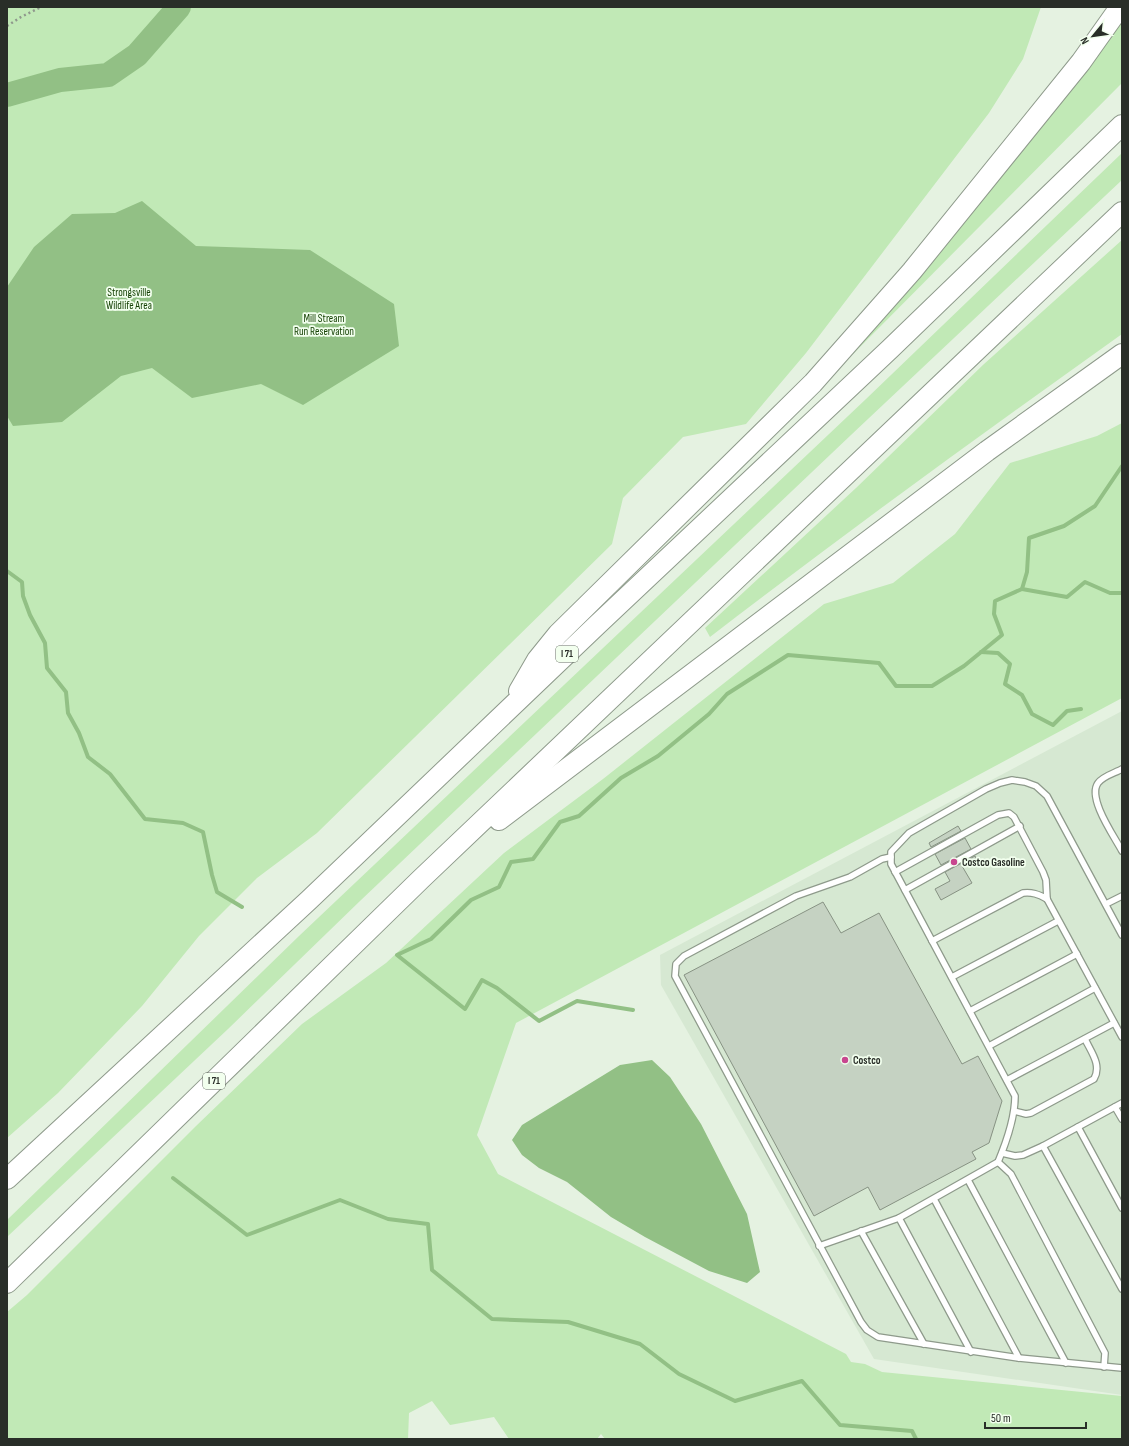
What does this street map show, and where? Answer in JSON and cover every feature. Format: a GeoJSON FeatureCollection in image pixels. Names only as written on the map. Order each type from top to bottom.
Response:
{"type":"FeatureCollection","features":[{"type":"Feature","properties":{"kind":"highway"},"geometry":{"type":"LineString","coordinates":[[508,710],[537,660],[558,634],[814,383],[907,277],[1081,62],[1120,7]]}},
{"type":"Feature","properties":{"kind":"highway","name":"I 71"},"geometry":{"type":"LineString","coordinates":[[7,1179],[309,900],[890,349],[1122,125]]}},
{"type":"Feature","properties":{"kind":"highway","name":"I 71"},"geometry":{"type":"LineString","coordinates":[[7,1283],[421,879],[1122,212]]}},
{"type":"Feature","properties":{"kind":"highway"},"geometry":{"type":"LineString","coordinates":[[421,879],[987,451],[1122,354]]}},
{"type":"Feature","properties":{"kind":"lane"},"geometry":{"type":"LineString","coordinates":[[1122,769],[1101,780],[1097,784],[1095,796],[1100,809],[1122,851]]}},
{"type":"Feature","properties":{"kind":"lane"},"geometry":{"type":"LineString","coordinates":[[819,1246],[899,1218],[998,1162],[1014,1111],[1015,1096],[891,864],[891,852],[909,833],[986,789],[1000,783],[1012,780],[1025,782],[1036,786],[1047,796],[1122,935]]}},
{"type":"Feature","properties":{"kind":"lane"},"geometry":{"type":"LineString","coordinates":[[895,872],[998,815],[1008,813],[1014,816],[1044,872],[1047,899],[1122,1037]]}},
{"type":"Feature","properties":{"kind":"lane"},"geometry":{"type":"LineString","coordinates":[[905,890],[1020,826]]}},
{"type":"Feature","properties":{"kind":"lane"},"geometry":{"type":"LineString","coordinates":[[891,857],[882,859],[850,877],[796,896],[684,956],[679,960],[675,969],[674,974],[676,979],[819,1246],[861,1322],[867,1330],[878,1337],[971,1352],[1122,1368]]}},
{"type":"Feature","properties":{"kind":"lane"},"geometry":{"type":"LineString","coordinates":[[932,941],[1023,893],[1031,892],[1039,894],[1047,899]]}},
{"type":"Feature","properties":{"kind":"lane"},"geometry":{"type":"LineString","coordinates":[[1106,904],[1122,896]]}},
{"type":"Feature","properties":{"kind":"lane"},"geometry":{"type":"LineString","coordinates":[[952,977],[1058,921]]}},
{"type":"Feature","properties":{"kind":"lane"},"geometry":{"type":"LineString","coordinates":[[970,1011],[1077,954]]}},
{"type":"Feature","properties":{"kind":"lane"},"geometry":{"type":"LineString","coordinates":[[989,1046],[1095,988]]}},
{"type":"Feature","properties":{"kind":"lane"},"geometry":{"type":"LineString","coordinates":[[1007,1080],[1114,1023]]}},
{"type":"Feature","properties":{"kind":"lane"},"geometry":{"type":"LineString","coordinates":[[1014,1111],[1026,1114],[1031,1113],[1094,1079],[1098,1072],[1097,1064],[1085,1039]]}},
{"type":"Feature","properties":{"kind":"lane"},"geometry":{"type":"LineString","coordinates":[[1002,1153],[1015,1156],[1023,1155],[1043,1146],[1122,1103]]}},
{"type":"Feature","properties":{"kind":"lane"},"geometry":{"type":"LineString","coordinates":[[1115,1106],[1122,1119]]}},
{"type":"Feature","properties":{"kind":"lane"},"geometry":{"type":"LineString","coordinates":[[1078,1126],[1122,1208]]}},
{"type":"Feature","properties":{"kind":"lane"},"geometry":{"type":"LineString","coordinates":[[1043,1146],[1122,1289]]}},
{"type":"Feature","properties":{"kind":"lane"},"geometry":{"type":"LineString","coordinates":[[998,1162],[1011,1174],[1105,1352],[1104,1367]]}},
{"type":"Feature","properties":{"kind":"lane"},"geometry":{"type":"LineString","coordinates":[[968,1180],[1066,1363]]}},
{"type":"Feature","properties":{"kind":"lane"},"geometry":{"type":"LineString","coordinates":[[934,1199],[1019,1358]]}},
{"type":"Feature","properties":{"kind":"lane"},"geometry":{"type":"LineString","coordinates":[[899,1218],[971,1352]]}},
{"type":"Feature","properties":{"kind":"lane"},"geometry":{"type":"LineString","coordinates":[[861,1231],[924,1344]]}},
{"type":"Feature","properties":{"kind":"path"},"geometry":{"type":"LineString","coordinates":[[7,26],[41,7]]}},
{"type":"Feature","properties":{"kind":"shaded area"},"geometry":{"type":"Polygon","coordinates":[[[142,201],[196,246],[310,250],[394,304],[399,346],[303,405],[261,384],[192,398],[152,368],[121,376],[62,422],[13,426],[7,416],[7,287],[34,247],[72,214],[115,213],[142,201]]]}},
{"type":"Feature","properties":{"kind":"shaded area"},"geometry":{"type":"Polygon","coordinates":[[[1122,711],[1122,1395],[874,1359],[661,985],[660,955],[1122,711]]]}},
{"type":"Feature","properties":{"kind":"shaded area"},"geometry":{"type":"Polygon","coordinates":[[[652,1060],[670,1077],[701,1124],[747,1214],[760,1272],[747,1283],[709,1271],[611,1217],[567,1182],[539,1168],[522,1155],[512,1140],[522,1125],[620,1065],[652,1060]]]}},
{"type":"Feature","properties":{"kind":"green space","name":"Mill Stream Run Reservation"},"geometry":{"type":"Polygon","coordinates":[[[7,7],[1041,7],[1023,59],[989,113],[806,353],[746,424],[683,437],[623,498],[612,544],[317,833],[257,878],[199,936],[142,1006],[58,1093],[7,1138],[7,7]]]}},
{"type":"Feature","properties":{"kind":"green space"},"geometry":{"type":"Polygon","coordinates":[[[1122,17],[1122,83],[853,354],[848,351],[1122,17]]]}},
{"type":"Feature","properties":{"kind":"green space"},"geometry":{"type":"Polygon","coordinates":[[[1122,153],[1122,180],[851,435],[360,901],[228,1029],[7,1237],[7,1220],[299,936],[866,399],[1122,153]]]}},
{"type":"Feature","properties":{"kind":"green space"},"geometry":{"type":"Polygon","coordinates":[[[1122,240],[1122,334],[914,484],[710,637],[705,628],[856,488],[984,364],[1122,240]]]}},
{"type":"Feature","properties":{"kind":"green space"},"geometry":{"type":"Polygon","coordinates":[[[1122,423],[1122,698],[516,1023],[477,1135],[498,1174],[846,1354],[851,1362],[865,1364],[882,1372],[1122,1396],[1122,1439],[605,1439],[601,1434],[597,1439],[509,1439],[494,1417],[450,1425],[432,1401],[409,1413],[408,1439],[7,1439],[7,1312],[27,1295],[196,1126],[302,1024],[386,963],[504,853],[603,779],[824,604],[893,583],[955,534],[1010,463],[1097,436],[1122,423]]]}},
{"type":"Feature","properties":{"kind":"building"},"geometry":{"type":"Polygon","coordinates":[[[958,826],[961,831],[931,847],[929,843],[958,826]]]}},
{"type":"Feature","properties":{"kind":"building"},"geometry":{"type":"Polygon","coordinates":[[[965,838],[971,849],[941,865],[935,854],[965,838]]]}},
{"type":"Feature","properties":{"kind":"building"},"geometry":{"type":"Polygon","coordinates":[[[975,856],[976,858],[962,866],[972,883],[941,900],[935,889],[950,881],[945,872],[975,856]]]}},
{"type":"Feature","properties":{"kind":"building","name":"Costco"},"geometry":{"type":"Polygon","coordinates":[[[823,902],[841,933],[879,913],[962,1064],[978,1056],[1002,1101],[989,1143],[972,1152],[976,1159],[880,1210],[868,1187],[814,1216],[684,975],[823,902]]]}},
{"type":"Feature","properties":{"kind":"waterway"},"geometry":{"type":"LineString","coordinates":[[7,95],[60,80],[108,75],[137,55],[179,7]]}},
{"type":"Feature","properties":{"kind":"waterway"},"geometry":{"type":"LineString","coordinates":[[633,1010],[577,1001],[539,1021],[497,988],[482,980],[465,1009],[397,955],[431,939],[471,900],[499,887],[511,862],[533,859],[560,822],[579,816],[621,778],[658,756],[709,714],[727,694],[788,655],[879,663],[896,686],[932,686],[964,666],[1002,635],[994,614],[995,601],[1022,589],[1027,572],[1029,538],[1064,526],[1095,506],[1122,466]]}},
{"type":"Feature","properties":{"kind":"waterway"},"geometry":{"type":"LineString","coordinates":[[7,571],[22,582],[23,596],[30,615],[45,643],[47,668],[66,692],[68,713],[79,733],[88,757],[110,774],[145,819],[183,823],[203,832],[217,892],[242,907]]}},
{"type":"Feature","properties":{"kind":"waterway"},"geometry":{"type":"LineString","coordinates":[[1022,589],[1067,597],[1085,582],[1110,593],[1122,593]]}},
{"type":"Feature","properties":{"kind":"waterway"},"geometry":{"type":"LineString","coordinates":[[981,652],[998,653],[1010,664],[1005,684],[1022,695],[1032,714],[1053,725],[1067,711],[1081,709]]}},
{"type":"Feature","properties":{"kind":"waterway"},"geometry":{"type":"LineString","coordinates":[[173,1178],[247,1235],[340,1200],[388,1219],[428,1224],[432,1270],[492,1319],[568,1322],[640,1344],[679,1374],[735,1401],[802,1381],[840,1425],[912,1431],[916,1439]]}},
{"type":"Feature","properties":{"kind":"place","name":"Costco Gasoline"},"geometry":{"type":"Point","coordinates":[954,862]}},
{"type":"Feature","properties":{"kind":"place","name":"Costco"},"geometry":{"type":"Point","coordinates":[845,1060]}},
{"type":"Feature","properties":{"kind":"park label","name":"Strongsville Wildlife Area"},"geometry":{"type":"Point","coordinates":[129,298]}}]}
